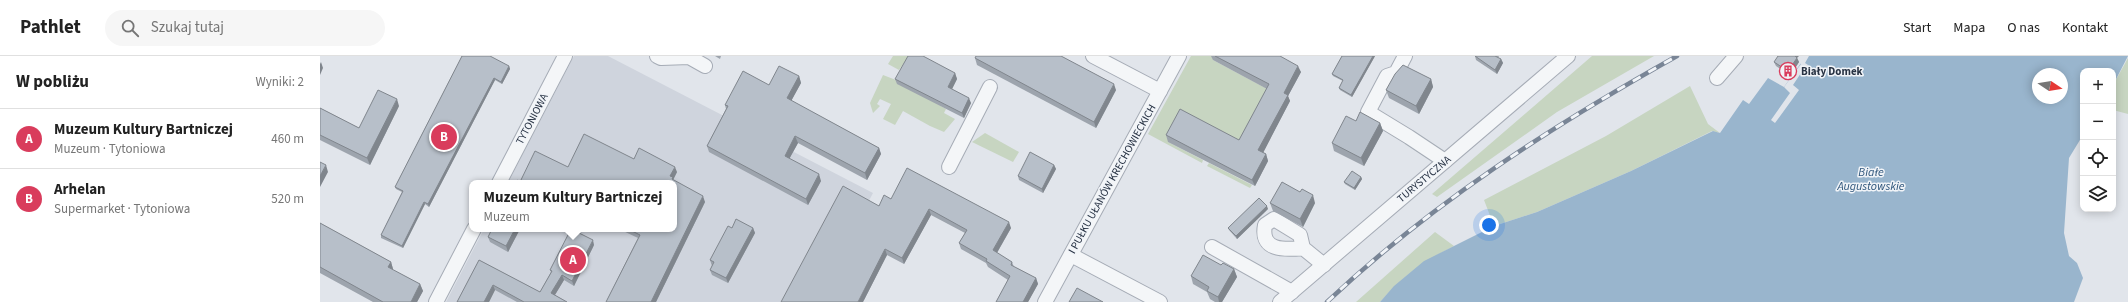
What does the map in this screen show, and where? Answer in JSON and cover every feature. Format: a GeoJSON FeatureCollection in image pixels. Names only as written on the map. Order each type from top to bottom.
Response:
{"type":"FeatureCollection","features":[{"type":"Feature","properties":{"kind":"street","name":"TYTONIOWA"},"geometry":{"type":"LineString","coordinates":[[501,180],[565,56]]}},
{"type":"Feature","properties":{"kind":"street"},"geometry":{"type":"LineString","coordinates":[[657,56],[661,58],[689,57],[705,66]]}},
{"type":"Feature","properties":{"kind":"street"},"geometry":{"type":"LineString","coordinates":[[1094,56],[1160,91]]}},
{"type":"Feature","properties":{"kind":"street","name":"I PUŁKU UŁANÓW KRECHOWIECKICH"},"geometry":{"type":"LineString","coordinates":[[1045,302],[1179,56]]}},
{"type":"Feature","properties":{"kind":"street"},"geometry":{"type":"LineString","coordinates":[[1405,56],[1396,73],[1387,76],[1368,112],[1445,161]]}},
{"type":"Feature","properties":{"kind":"street","name":"TURYSTYCZNA"},"geometry":{"type":"LineString","coordinates":[[1280,302],[1568,56]]}},
{"type":"Feature","properties":{"kind":"street"},"geometry":{"type":"LineString","coordinates":[[1717,78],[1736,56]]}},
{"type":"Feature","properties":{"kind":"street"},"geometry":{"type":"LineString","coordinates":[[949,167],[990,87]]}},
{"type":"Feature","properties":{"kind":"street"},"geometry":{"type":"LineString","coordinates":[[436,302],[472,232]]}},
{"type":"Feature","properties":{"kind":"street"},"geometry":{"type":"LineString","coordinates":[[1212,247],[1292,292]]}},
{"type":"Feature","properties":{"kind":"street"},"geometry":{"type":"LineString","coordinates":[[1303,248],[1324,264]]}},
{"type":"Feature","properties":{"kind":"street"},"geometry":{"type":"LineString","coordinates":[[1071,254],[1160,302]]}},
{"type":"Feature","properties":{"kind":"shaded area"},"geometry":{"type":"Polygon","coordinates":[[[574,56],[608,56],[873,193],[816,302],[446,302],[482,232],[677,232],[677,180],[510,180],[574,56]]]}},
{"type":"Feature","properties":{"kind":"green space"},"geometry":{"type":"Polygon","coordinates":[[[893,56],[909,56],[899,70],[888,64],[893,56]]]}},
{"type":"Feature","properties":{"kind":"green space"},"geometry":{"type":"Polygon","coordinates":[[[1191,56],[1215,56],[1213,60],[1271,91],[1242,147],[1168,142],[1203,160],[1202,163],[1148,134],[1191,56]]]}},
{"type":"Feature","properties":{"kind":"green space"},"geometry":{"type":"Polygon","coordinates":[[[1592,56],[1654,56],[1557,112],[1437,197],[1432,194],[1592,56]]]}},
{"type":"Feature","properties":{"kind":"green space"},"geometry":{"type":"Polygon","coordinates":[[[2128,58],[2128,114],[2116,111],[2116,80],[2128,58]]]}},
{"type":"Feature","properties":{"kind":"green space"},"geometry":{"type":"Polygon","coordinates":[[[883,75],[896,80],[946,109],[944,113],[955,119],[944,132],[903,111],[895,125],[883,119],[891,104],[880,99],[877,104],[880,106],[873,113],[870,103],[883,75]]]}},
{"type":"Feature","properties":{"kind":"green space"},"geometry":{"type":"Polygon","coordinates":[[[1690,86],[1708,124],[1720,133],[1712,131],[1631,171],[1537,212],[1494,226],[1484,200],[1606,136],[1690,86]]]}},
{"type":"Feature","properties":{"kind":"green space"},"geometry":{"type":"Polygon","coordinates":[[[985,133],[1019,152],[1013,162],[972,142],[985,133]]]}},
{"type":"Feature","properties":{"kind":"green space"},"geometry":{"type":"Polygon","coordinates":[[[1209,163],[1252,185],[1250,188],[1207,166],[1209,163]]]}},
{"type":"Feature","properties":{"kind":"green space"},"geometry":{"type":"Polygon","coordinates":[[[1435,232],[1454,246],[1414,270],[1380,302],[1356,302],[1435,232]]]}},
{"type":"Feature","properties":{"kind":"water","name":"Białe Augustowskie"},"geometry":{"type":"Polygon","coordinates":[[[1806,56],[2128,56],[2116,79],[2116,68],[2080,68],[2080,140],[2069,158],[2064,233],[2069,256],[2077,263],[2083,278],[2074,302],[1380,302],[1394,286],[1424,261],[1494,226],[1537,212],[1631,171],[1713,131],[1720,133],[1743,100],[1749,104],[1768,78],[1784,87],[1806,56]]]}},
{"type":"Feature","properties":{"kind":"pier"},"geometry":{"type":"Polygon","coordinates":[[[1804,56],[1809,56],[1805,63],[1817,71],[1814,75],[1803,70],[1793,85],[1799,90],[1775,123],[1771,120],[1790,93],[1784,87],[1801,64],[1799,62],[1804,56]]]}},
{"type":"Feature","properties":{"kind":"building"},"geometry":{"type":"Polygon","coordinates":[[[462,56],[490,56],[509,66],[501,82],[494,78],[428,204],[424,202],[402,246],[381,235],[403,191],[395,187],[462,56]]]}},
{"type":"Feature","properties":{"kind":"building"},"geometry":{"type":"Polygon","coordinates":[[[908,56],[923,56],[955,73],[948,87],[969,98],[962,113],[895,79],[908,56]]]}},
{"type":"Feature","properties":{"kind":"building"},"geometry":{"type":"Polygon","coordinates":[[[976,56],[1061,56],[1114,84],[1094,122],[975,58],[976,56]]]}},
{"type":"Feature","properties":{"kind":"building"},"geometry":{"type":"Polygon","coordinates":[[[1215,56],[1280,56],[1298,66],[1284,93],[1288,95],[1258,150],[1266,154],[1252,180],[1166,135],[1180,109],[1239,140],[1269,84],[1215,56]]]}},
{"type":"Feature","properties":{"kind":"building"},"geometry":{"type":"Polygon","coordinates":[[[1342,56],[1373,56],[1351,95],[1339,88],[1343,80],[1332,74],[1342,56]]]}},
{"type":"Feature","properties":{"kind":"building"},"geometry":{"type":"Polygon","coordinates":[[[1475,56],[1495,56],[1501,59],[1495,70],[1475,56]]]}},
{"type":"Feature","properties":{"kind":"building","name":"Biały Domek"},"geometry":{"type":"Polygon","coordinates":[[[1778,56],[1795,56],[1797,58],[1788,71],[1774,62],[1778,56]]]}},
{"type":"Feature","properties":{"kind":"building"},"geometry":{"type":"Polygon","coordinates":[[[1403,65],[1431,79],[1416,106],[1386,90],[1395,74],[1403,65]]]}},
{"type":"Feature","properties":{"kind":"building"},"geometry":{"type":"Polygon","coordinates":[[[779,66],[799,76],[787,98],[879,148],[865,173],[795,136],[785,156],[819,174],[806,199],[707,146],[728,106],[725,105],[743,71],[769,85],[779,66]]]}},
{"type":"Feature","properties":{"kind":"building"},"geometry":{"type":"Polygon","coordinates":[[[378,90],[397,99],[367,158],[320,135],[320,108],[359,128],[378,90]]]}},
{"type":"Feature","properties":{"kind":"building"},"geometry":{"type":"Polygon","coordinates":[[[1360,112],[1380,123],[1361,158],[1332,143],[1346,116],[1356,121],[1360,112]]]}},
{"type":"Feature","properties":{"kind":"building"},"geometry":{"type":"Polygon","coordinates":[[[584,134],[634,159],[639,148],[675,167],[670,176],[673,177],[672,179],[674,180],[521,180],[535,151],[568,167],[584,134]]]}},
{"type":"Feature","properties":{"kind":"building"},"geometry":{"type":"Polygon","coordinates":[[[1030,152],[1054,165],[1042,189],[1018,176],[1030,152]]]}},
{"type":"Feature","properties":{"kind":"building"},"geometry":{"type":"Polygon","coordinates":[[[320,162],[326,165],[320,176],[320,162]]]}},
{"type":"Feature","properties":{"kind":"building"},"geometry":{"type":"Polygon","coordinates":[[[907,168],[1009,222],[993,250],[1012,262],[1011,265],[1036,278],[1023,302],[996,302],[1010,276],[986,261],[987,259],[959,243],[967,230],[929,209],[902,258],[885,249],[858,302],[781,302],[843,186],[879,206],[884,195],[891,199],[907,168]]]}},
{"type":"Feature","properties":{"kind":"building"},"geometry":{"type":"Polygon","coordinates":[[[1352,171],[1361,177],[1354,188],[1344,182],[1352,171]]]}},
{"type":"Feature","properties":{"kind":"building"},"geometry":{"type":"Polygon","coordinates":[[[677,182],[703,196],[651,302],[606,302],[640,235],[634,232],[677,232],[677,182]]]}},
{"type":"Feature","properties":{"kind":"building"},"geometry":{"type":"Polygon","coordinates":[[[1282,182],[1300,192],[1302,189],[1313,195],[1300,219],[1270,203],[1282,182]]]}},
{"type":"Feature","properties":{"kind":"building"},"geometry":{"type":"Polygon","coordinates":[[[1259,198],[1267,206],[1236,236],[1228,228],[1259,198]]]}},
{"type":"Feature","properties":{"kind":"building"},"geometry":{"type":"Polygon","coordinates":[[[736,219],[753,228],[726,278],[710,270],[714,262],[710,260],[728,226],[732,228],[736,219]]]}},
{"type":"Feature","properties":{"kind":"building"},"geometry":{"type":"Polygon","coordinates":[[[320,223],[391,262],[388,267],[420,284],[411,302],[383,302],[320,267],[320,223]]]}},
{"type":"Feature","properties":{"kind":"building"},"geometry":{"type":"Polygon","coordinates":[[[490,232],[513,232],[506,246],[488,237],[490,232]]]}},
{"type":"Feature","properties":{"kind":"building"},"geometry":{"type":"Polygon","coordinates":[[[569,232],[577,232],[593,240],[572,281],[562,275],[551,293],[567,302],[524,302],[493,285],[484,302],[457,302],[479,260],[540,292],[552,271],[550,270],[569,232]]]}},
{"type":"Feature","properties":{"kind":"building"},"geometry":{"type":"Polygon","coordinates":[[[1203,255],[1221,265],[1223,263],[1234,269],[1218,297],[1207,291],[1209,287],[1191,276],[1203,255]]]}},
{"type":"Feature","properties":{"kind":"building"},"geometry":{"type":"Polygon","coordinates":[[[1077,288],[1103,302],[1069,302],[1077,288]]]}},
{"type":"Feature","properties":{"kind":"railway"},"geometry":{"type":"LineString","coordinates":[[1327,302],[1408,232],[1494,168],[1584,110],[1677,56]]}},
{"type":"Feature","properties":{"kind":"place","name":"Biały Domek"},"geometry":{"type":"Point","coordinates":[1788,71]}},
{"type":"Feature","properties":{"kind":"place","name":"Arhelan"},"geometry":{"type":"Point","coordinates":[444,137]}},
{"type":"Feature","properties":{"kind":"place","name":"Muzeum Kultury Bartniczej"},"geometry":{"type":"Point","coordinates":[573,260]}}]}
